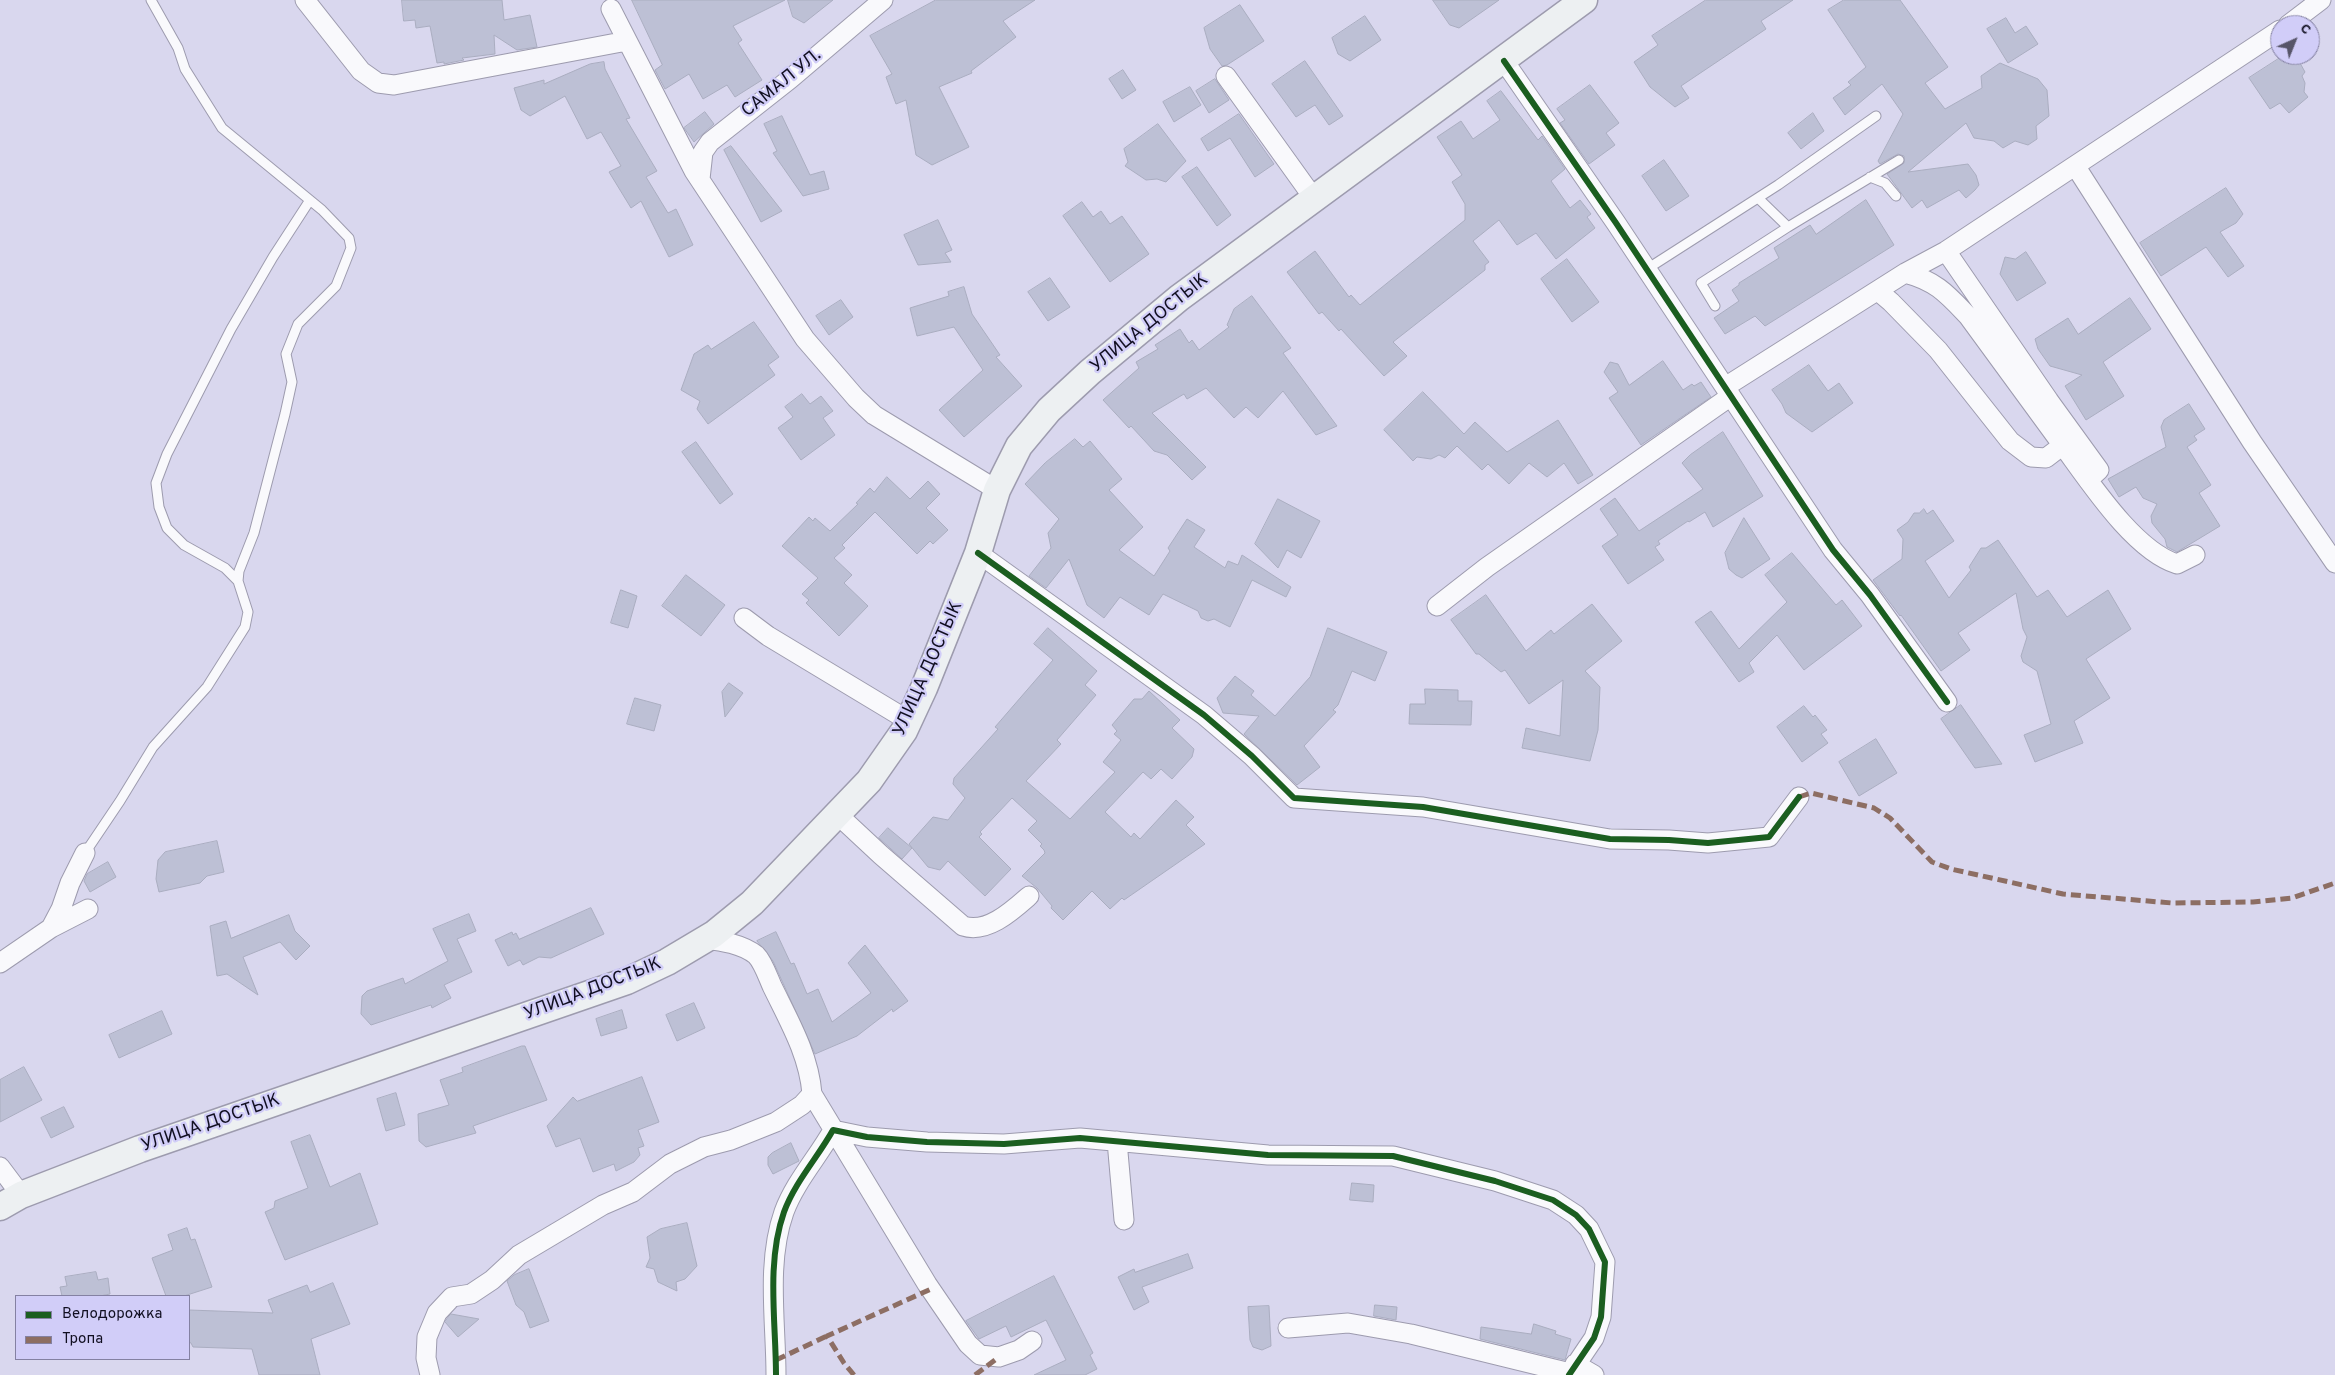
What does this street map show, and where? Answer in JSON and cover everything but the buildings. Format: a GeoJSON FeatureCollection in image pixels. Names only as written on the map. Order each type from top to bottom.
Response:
{"type":"FeatureCollection","features":[{"type":"Feature","properties":{"kind":"main road","name":"УЛИЦА ДОСТЫК"},"geometry":{"type":"LineString","coordinates":[[10,1201],[140,1149],[627,981],[667,962],[705,939],[752,904],[869,781],[908,721],[924,688],[978,553],[998,490],[1019,446],[1049,410],[1090,372],[1180,298],[1314,200],[1417,121],[1504,61],[1584,0]]}},
{"type":"Feature","properties":{"kind":"street"},"geometry":{"type":"LineString","coordinates":[[305,0],[361,71],[378,83],[394,85],[418,81],[627,41]]}},
{"type":"Feature","properties":{"kind":"street","name":"САМАЛ УЛ."},"geometry":{"type":"LineString","coordinates":[[700,179],[703,152],[710,142],[790,79],[883,0]]}},
{"type":"Feature","properties":{"kind":"street"},"geometry":{"type":"LineString","coordinates":[[2301,15],[2320,0]]}},
{"type":"Feature","properties":{"kind":"street"},"geometry":{"type":"LineString","coordinates":[[611,9],[700,179],[805,339],[856,398],[874,415],[998,490]]}},
{"type":"Feature","properties":{"kind":"street"},"geometry":{"type":"LineString","coordinates":[[1437,606],[1487,566],[1728,391],[1905,273],[1946,251],[2076,167],[2270,37]]}},
{"type":"Feature","properties":{"kind":"street"},"geometry":{"type":"LineString","coordinates":[[1504,61],[1647,269],[1833,550],[1870,595],[1947,702]]}},
{"type":"Feature","properties":{"kind":"street"},"geometry":{"type":"LineString","coordinates":[[1226,76],[1314,200]]}},
{"type":"Feature","properties":{"kind":"street"},"geometry":{"type":"LineString","coordinates":[[2076,167],[2252,442],[2335,563]]}},
{"type":"Feature","properties":{"kind":"street"},"geometry":{"type":"LineString","coordinates":[[1946,251],[2099,470],[2088,480]]}},
{"type":"Feature","properties":{"kind":"street"},"geometry":{"type":"LineString","coordinates":[[1905,273],[1924,278],[1942,289],[1968,316],[2088,480],[2140,540],[2163,560],[2177,564],[2195,554]]}},
{"type":"Feature","properties":{"kind":"street"},"geometry":{"type":"LineString","coordinates":[[1878,291],[1892,302],[1938,350],[2010,441],[2031,457],[2046,458],[2063,445]]}},
{"type":"Feature","properties":{"kind":"street"},"geometry":{"type":"LineString","coordinates":[[978,553],[1204,715],[1252,756],[1294,798],[1423,807],[1610,839],[1708,843],[1769,836],[1799,797]]}},
{"type":"Feature","properties":{"kind":"street"},"geometry":{"type":"LineString","coordinates":[[744,618],[768,636],[908,721]]}},
{"type":"Feature","properties":{"kind":"street"},"geometry":{"type":"LineString","coordinates":[[838,814],[881,855],[963,926],[972,929],[980,928],[1010,913],[1029,896]]}},
{"type":"Feature","properties":{"kind":"street"},"geometry":{"type":"LineString","coordinates":[[51,928],[85,853]]}},
{"type":"Feature","properties":{"kind":"street"},"geometry":{"type":"LineString","coordinates":[[0,963],[51,928],[88,909]]}},
{"type":"Feature","properties":{"kind":"street"},"geometry":{"type":"LineString","coordinates":[[705,939],[740,946],[757,956],[800,1042],[811,1077],[812,1094],[927,1284],[968,1344],[980,1354],[998,1357],[1019,1350],[1032,1341]]}},
{"type":"Feature","properties":{"kind":"street"},"geometry":{"type":"LineString","coordinates":[[430,1375],[426,1358],[428,1336],[437,1313],[452,1297],[471,1294],[492,1280],[519,1255],[603,1205],[633,1192],[670,1164],[704,1147],[731,1140],[776,1122],[802,1105],[812,1094]]}},
{"type":"Feature","properties":{"kind":"street"},"geometry":{"type":"LineString","coordinates":[[833,1130],[867,1137],[927,1142],[1004,1144],[1080,1138],[1268,1155],[1393,1156],[1495,1181],[1553,1200],[1576,1215],[1589,1229],[1605,1262],[1601,1316],[1594,1338],[1571,1371]]}},
{"type":"Feature","properties":{"kind":"street"},"geometry":{"type":"LineString","coordinates":[[776,1375],[774,1269],[778,1234],[785,1211],[796,1188],[833,1130]]}},
{"type":"Feature","properties":{"kind":"street"},"geometry":{"type":"LineString","coordinates":[[1118,1141],[1124,1220]]}},
{"type":"Feature","properties":{"kind":"street"},"geometry":{"type":"LineString","coordinates":[[0,1167],[10,1201]]}},
{"type":"Feature","properties":{"kind":"street"},"geometry":{"type":"LineString","coordinates":[[1288,1328],[1348,1323],[1411,1334],[1546,1371],[1571,1371],[1594,1375]]}},
{"type":"Feature","properties":{"kind":"lane"},"geometry":{"type":"LineString","coordinates":[[151,0],[178,48],[185,69],[222,128],[310,200],[342,228],[350,238],[351,248],[336,286],[298,324],[286,354],[292,382],[254,533],[239,571],[238,581]]}},
{"type":"Feature","properties":{"kind":"lane"},"geometry":{"type":"LineString","coordinates":[[1647,269],[1758,198],[1876,116]]}},
{"type":"Feature","properties":{"kind":"lane"},"geometry":{"type":"LineString","coordinates":[[1715,306],[1701,283],[1788,227],[1899,160]]}},
{"type":"Feature","properties":{"kind":"lane"},"geometry":{"type":"LineString","coordinates":[[1870,177],[1885,183],[1896,196]]}},
{"type":"Feature","properties":{"kind":"lane"},"geometry":{"type":"LineString","coordinates":[[1758,198],[1788,227]]}},
{"type":"Feature","properties":{"kind":"lane"},"geometry":{"type":"LineString","coordinates":[[85,853],[153,747],[207,687],[245,627],[248,612],[238,581],[225,568],[184,545],[167,528],[159,507],[156,484],[167,454],[232,329],[273,257],[310,200]]}},
{"type":"Feature","properties":{"kind":"marked path"},"geometry":{"type":"LineString","coordinates":[[1799,797],[1811,793],[1874,808],[1890,818],[1932,862],[1951,869],[2063,894],[2172,903],[2253,902],[2292,898],[2335,883]]}},
{"type":"Feature","properties":{"kind":"marked path"},"geometry":{"type":"LineString","coordinates":[[854,1375],[827,1336],[931,1289]]}},
{"type":"Feature","properties":{"kind":"marked path"},"geometry":{"type":"LineString","coordinates":[[776,1360],[827,1336]]}},
{"type":"Feature","properties":{"kind":"marked path"},"geometry":{"type":"LineString","coordinates":[[975,1375],[999,1357]]}},
{"type":"Feature","properties":{"kind":"cycle path"},"geometry":{"type":"LineString","coordinates":[[1504,61],[1616,223],[1833,550],[1870,595],[1947,702]]}},
{"type":"Feature","properties":{"kind":"cycle path"},"geometry":{"type":"LineString","coordinates":[[978,553],[1204,715],[1252,756],[1294,798],[1423,807],[1610,839],[1708,843],[1769,837],[1799,797]]}},
{"type":"Feature","properties":{"kind":"cycle path"},"geometry":{"type":"LineString","coordinates":[[776,1375],[773,1293],[778,1231],[794,1190],[833,1130],[867,1137],[927,1142],[1004,1144],[1080,1138],[1268,1155],[1393,1156],[1495,1181],[1553,1200],[1576,1215],[1589,1229],[1605,1262],[1601,1317],[1594,1338],[1569,1375]]}}]}
